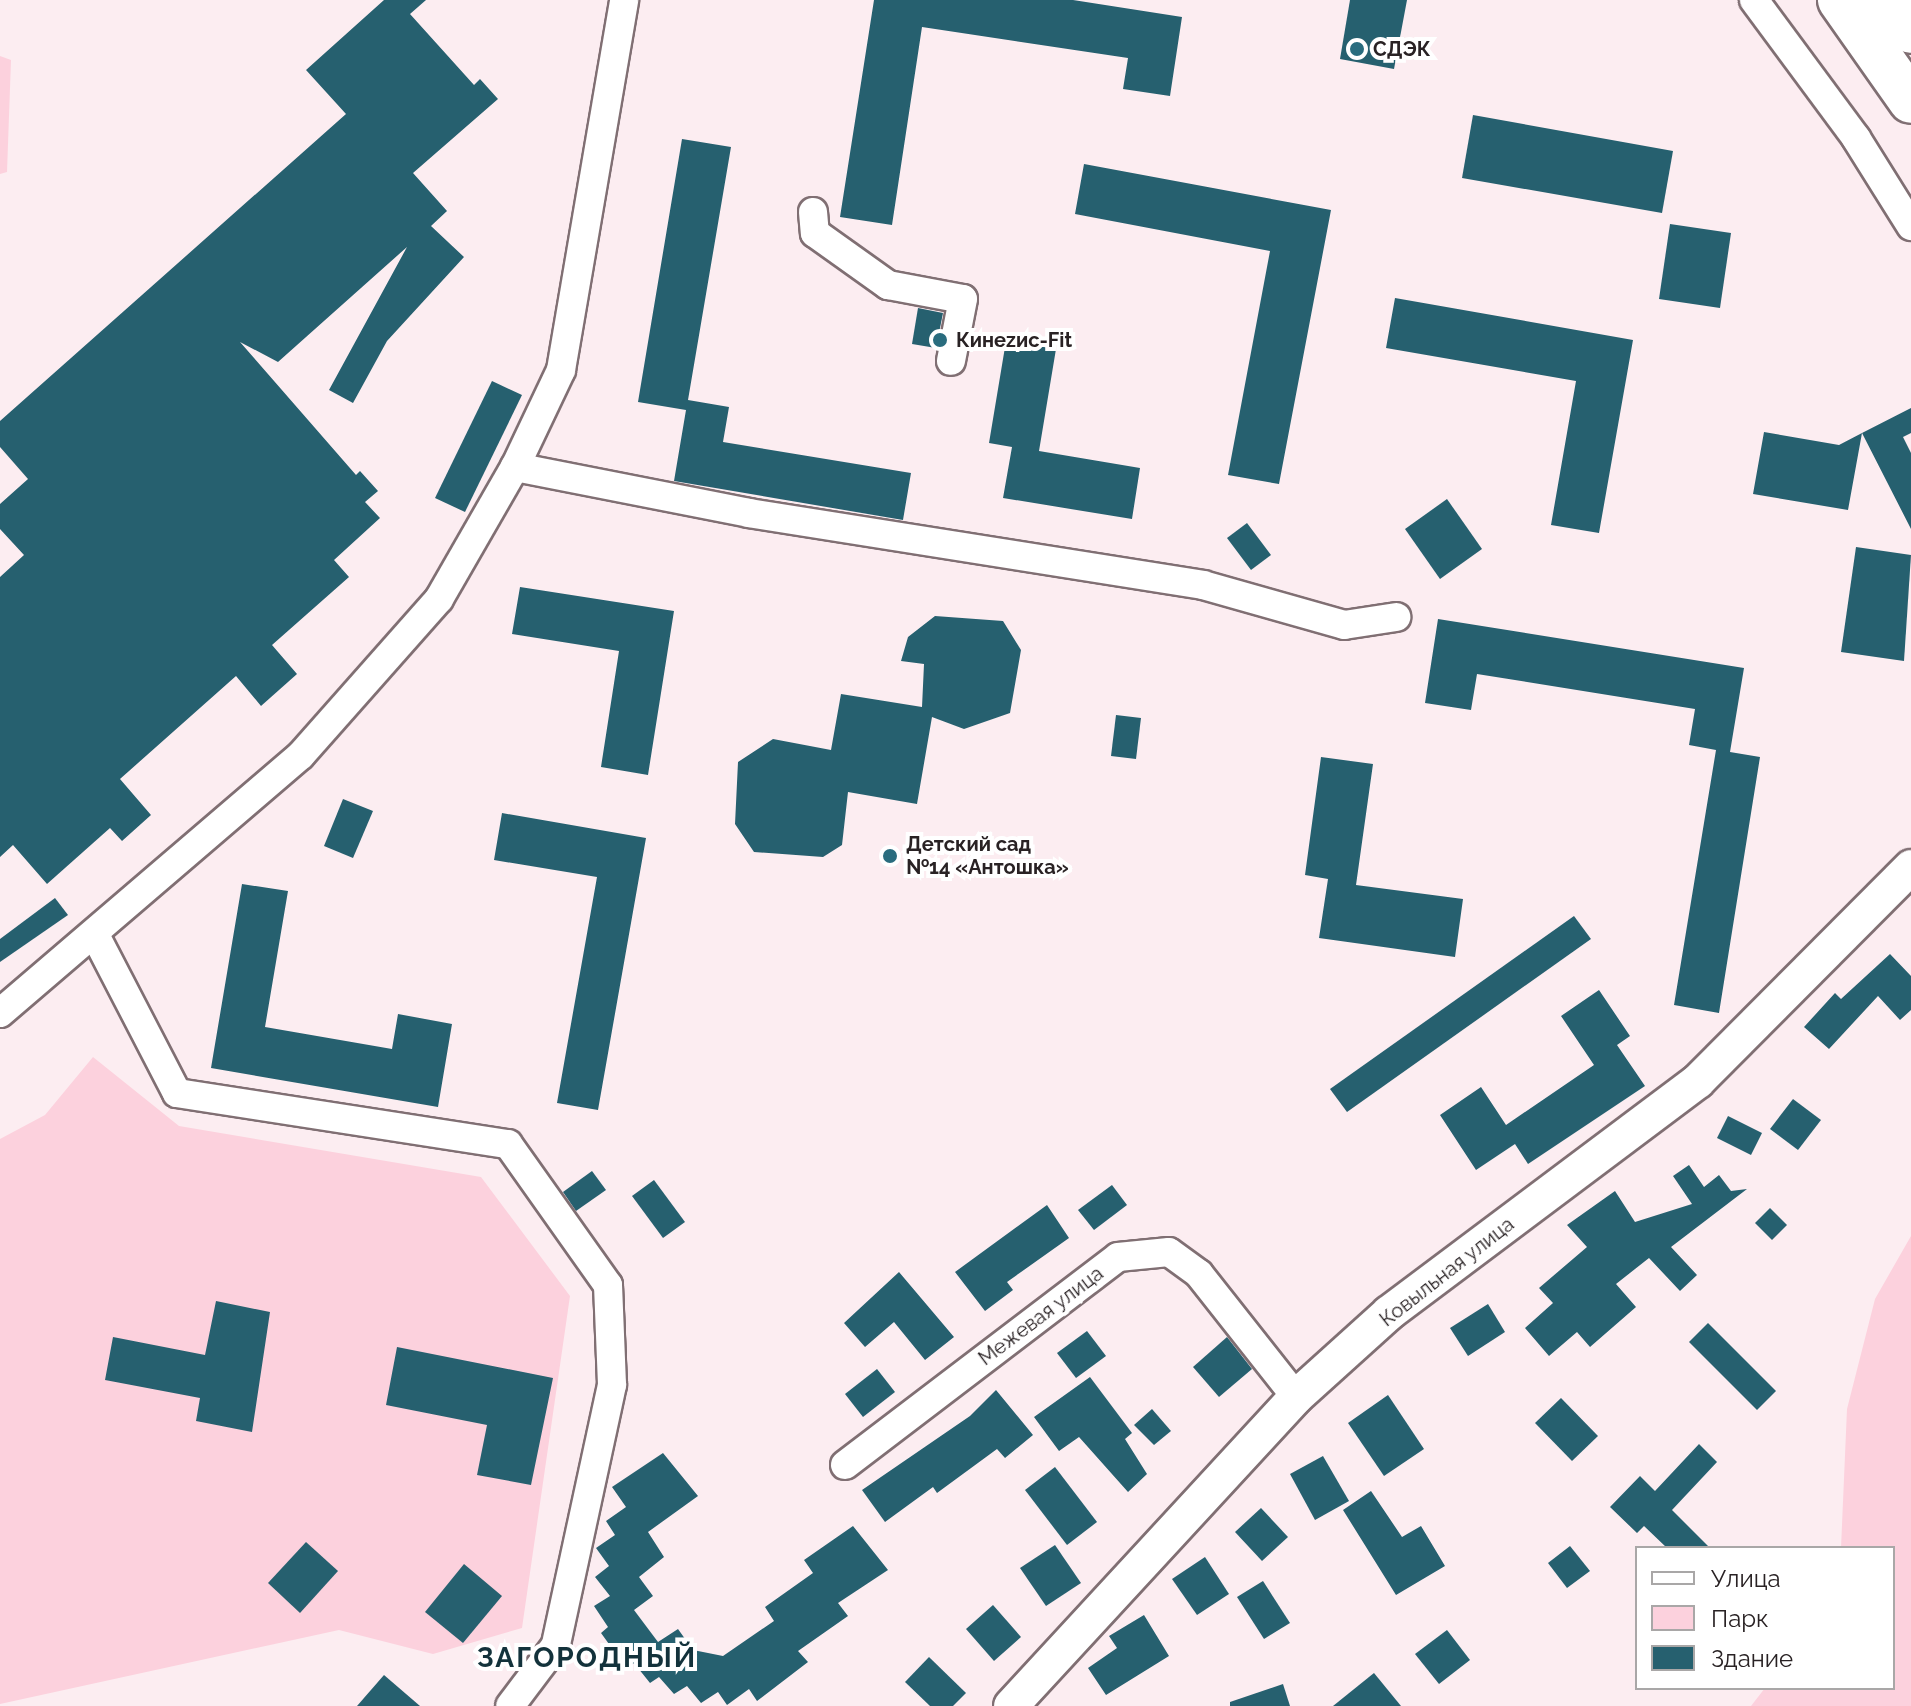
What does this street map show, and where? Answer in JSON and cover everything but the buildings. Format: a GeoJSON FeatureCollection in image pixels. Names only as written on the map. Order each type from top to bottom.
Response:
{"type":"FeatureCollection","features":[{"type":"Feature","properties":{"kind":"main road"},"geometry":{"type":"LineString","coordinates":[[1840,0],[1911,101]]}},
{"type":"Feature","properties":{"kind":"main road"},"geometry":{"type":"LineString","coordinates":[[1887,0],[1911,31]]}},
{"type":"Feature","properties":{"kind":"street"},"geometry":{"type":"LineString","coordinates":[[0,1013],[95,935],[310,744],[439,599],[515,467],[561,370],[624,0]]}},
{"type":"Feature","properties":{"kind":"street"},"geometry":{"type":"LineString","coordinates":[[1754,0],[1856,138],[1911,226]]}},
{"type":"Feature","properties":{"kind":"street"},"geometry":{"type":"LineString","coordinates":[[813,212],[815,233],[888,285],[963,299],[951,361]]}},
{"type":"Feature","properties":{"kind":"street"},"geometry":{"type":"LineString","coordinates":[[515,467],[749,513],[1203,585],[1344,625],[1396,617]]}},
{"type":"Feature","properties":{"kind":"street","name":"Ковыльная улица"},"geometry":{"type":"LineString","coordinates":[[1011,1706],[1296,1397],[1389,1313],[1698,1081],[1911,867]]}},
{"type":"Feature","properties":{"kind":"street"},"geometry":{"type":"LineString","coordinates":[[95,935],[177,1093],[508,1144],[608,1285],[612,1385],[556,1645],[510,1706]]}},
{"type":"Feature","properties":{"kind":"street","name":"Межевая улица"},"geometry":{"type":"LineString","coordinates":[[845,1465],[1118,1257],[1169,1252],[1199,1274],[1296,1397]]}},
{"type":"Feature","properties":{"kind":"green space"},"geometry":{"type":"Polygon","coordinates":[[[0,56],[11,60],[7,172],[0,174],[0,56]]]}},
{"type":"Feature","properties":{"kind":"green space"},"geometry":{"type":"Polygon","coordinates":[[[93,1057],[179,1126],[481,1177],[570,1296],[522,1628],[433,1654],[339,1630],[0,1704],[0,1139],[45,1115],[93,1057]]]}},
{"type":"Feature","properties":{"kind":"green space"},"geometry":{"type":"Polygon","coordinates":[[[1911,1236],[1911,1706],[1751,1706],[1763,1690],[1895,1690],[1895,1546],[1841,1546],[1847,1409],[1875,1299],[1911,1236]]]}},
{"type":"Feature","properties":{"kind":"place","name":"СДЭК"},"geometry":{"type":"Point","coordinates":[1357,49]}},
{"type":"Feature","properties":{"kind":"place","name":"Кинеzис-Fit"},"geometry":{"type":"Point","coordinates":[940,340]}},
{"type":"Feature","properties":{"kind":"place","name":"Детский сад №14 «Антошка»"},"geometry":{"type":"Point","coordinates":[890,856]}},
{"type":"Feature","properties":{"kind":"district","name":"ЗАГОРОДНЫЙ"},"geometry":{"type":"Point","coordinates":[587,1658]}}]}
